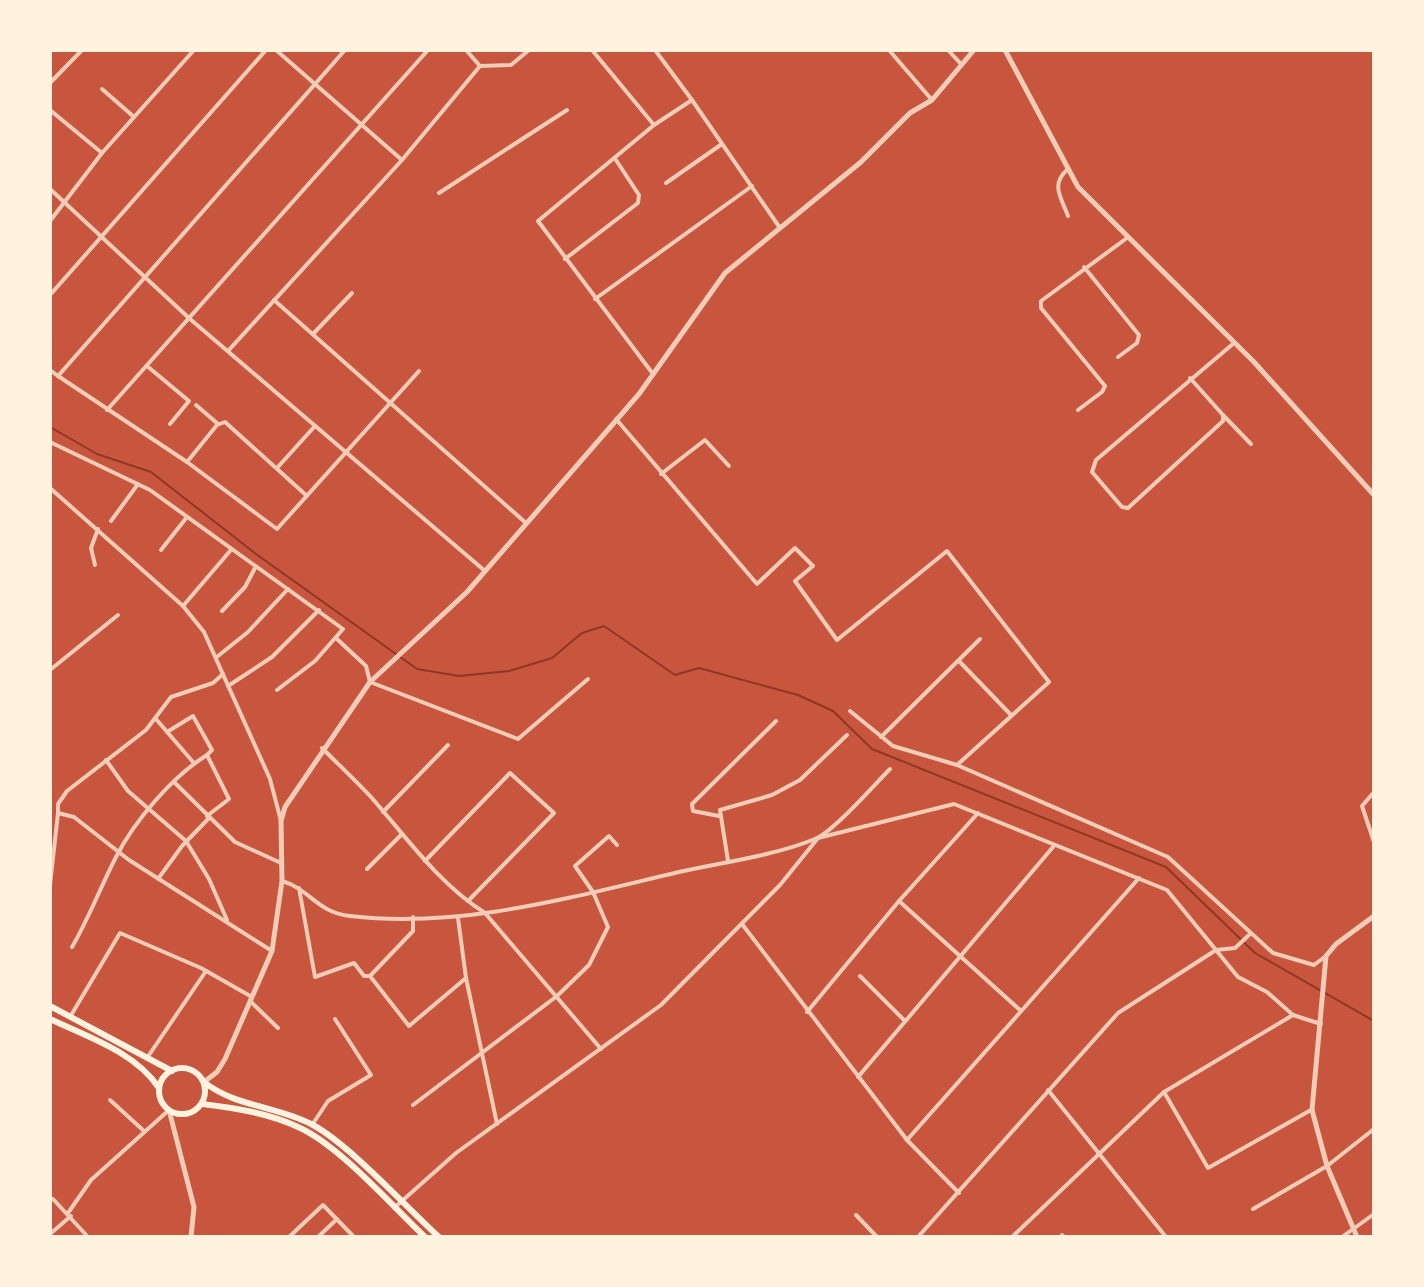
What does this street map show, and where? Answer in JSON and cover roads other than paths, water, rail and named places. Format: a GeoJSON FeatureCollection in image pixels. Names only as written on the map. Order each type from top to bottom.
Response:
{"type":"FeatureCollection","features":[{"type":"Feature","properties":{"kind":"main road"},"geometry":{"type":"LineString","coordinates":[[50,1006],[172,1071],[191,1071],[217,1092],[312,1125],[439,1237]]}},
{"type":"Feature","properties":{"kind":"main road"},"geometry":{"type":"LineString","coordinates":[[50,1019],[126,1056],[150,1074],[159,1088],[161,1100],[169,1110],[183,1114],[202,1104],[245,1110],[276,1118],[313,1136],[425,1237]]}},
{"type":"Feature","properties":{"kind":"main road"},"geometry":{"type":"LineString","coordinates":[[159,1088],[172,1071]]}},
{"type":"Feature","properties":{"kind":"main road"},"geometry":{"type":"LineString","coordinates":[[202,1104],[204,1082]]}},
{"type":"Feature","properties":{"kind":"street"},"geometry":{"type":"LineString","coordinates":[[50,83],[82,50]]}},
{"type":"Feature","properties":{"kind":"street"},"geometry":{"type":"LineString","coordinates":[[50,221],[102,153],[194,50]]}},
{"type":"Feature","properties":{"kind":"street"},"geometry":{"type":"LineString","coordinates":[[50,295],[266,50]]}},
{"type":"Feature","properties":{"kind":"street"},"geometry":{"type":"LineString","coordinates":[[276,50],[402,160]]}},
{"type":"Feature","properties":{"kind":"street"},"geometry":{"type":"LineString","coordinates":[[58,376],[345,50]]}},
{"type":"Feature","properties":{"kind":"street"},"geometry":{"type":"LineString","coordinates":[[107,410],[428,50]]}},
{"type":"Feature","properties":{"kind":"street"},"geometry":{"type":"LineString","coordinates":[[466,50],[480,66]]}},
{"type":"Feature","properties":{"kind":"street"},"geometry":{"type":"LineString","coordinates":[[228,351],[402,160],[480,66],[511,65],[529,50]]}},
{"type":"Feature","properties":{"kind":"street"},"geometry":{"type":"LineString","coordinates":[[592,50],[654,125]]}},
{"type":"Feature","properties":{"kind":"street"},"geometry":{"type":"LineString","coordinates":[[655,50],[780,228]]}},
{"type":"Feature","properties":{"kind":"street"},"geometry":{"type":"LineString","coordinates":[[889,50],[932,100]]}},
{"type":"Feature","properties":{"kind":"street"},"geometry":{"type":"LineString","coordinates":[[948,50],[961,64]]}},
{"type":"Feature","properties":{"kind":"street"},"geometry":{"type":"LineString","coordinates":[[281,821],[292,791],[370,682],[404,647],[467,592],[654,376],[725,273],[861,162],[910,113],[932,100],[974,50]]}},
{"type":"Feature","properties":{"kind":"street"},"geometry":{"type":"LineString","coordinates":[[1005,50],[1078,187],[1338,451],[1374,495]]}},
{"type":"Feature","properties":{"kind":"street"},"geometry":{"type":"LineString","coordinates":[[102,89],[134,117]]}},
{"type":"Feature","properties":{"kind":"street"},"geometry":{"type":"LineString","coordinates":[[654,376],[538,221],[654,125],[692,100]]}},
{"type":"Feature","properties":{"kind":"street"},"geometry":{"type":"LineString","coordinates":[[50,110],[102,153]]}},
{"type":"Feature","properties":{"kind":"street"},"geometry":{"type":"LineString","coordinates":[[439,193],[567,110]]}},
{"type":"Feature","properties":{"kind":"street"},"geometry":{"type":"LineString","coordinates":[[666,183],[722,144]]}},
{"type":"Feature","properties":{"kind":"street"},"geometry":{"type":"LineString","coordinates":[[565,259],[638,203],[639,195],[615,160]]}},
{"type":"Feature","properties":{"kind":"street"},"geometry":{"type":"LineString","coordinates":[[1068,169],[1058,178],[1057,187],[1068,216]]}},
{"type":"Feature","properties":{"kind":"street"},"geometry":{"type":"LineString","coordinates":[[595,300],[752,186]]}},
{"type":"Feature","properties":{"kind":"street"},"geometry":{"type":"LineString","coordinates":[[50,189],[190,319],[485,571]]}},
{"type":"Feature","properties":{"kind":"street"},"geometry":{"type":"LineString","coordinates":[[1078,410],[1102,392],[1105,386],[1041,308],[1041,301],[1127,238]]}},
{"type":"Feature","properties":{"kind":"street"},"geometry":{"type":"LineString","coordinates":[[1084,267],[1139,335],[1137,343],[1118,357]]}},
{"type":"Feature","properties":{"kind":"street"},"geometry":{"type":"LineString","coordinates":[[313,334],[352,293]]}},
{"type":"Feature","properties":{"kind":"street"},"geometry":{"type":"LineString","coordinates":[[274,300],[526,523]]}},
{"type":"Feature","properties":{"kind":"street"},"geometry":{"type":"LineString","coordinates":[[1223,415],[1217,428],[1128,508],[1122,507],[1092,472],[1096,460],[1234,343]]}},
{"type":"Feature","properties":{"kind":"street"},"geometry":{"type":"LineString","coordinates":[[147,366],[189,401],[170,424]]}},
{"type":"Feature","properties":{"kind":"street"},"geometry":{"type":"LineString","coordinates":[[50,370],[187,462],[277,529],[419,371]]}},
{"type":"Feature","properties":{"kind":"street"},"geometry":{"type":"LineString","coordinates":[[1190,378],[1251,444]]}},
{"type":"Feature","properties":{"kind":"street"},"geometry":{"type":"LineString","coordinates":[[196,405],[218,425]]}},
{"type":"Feature","properties":{"kind":"street"},"geometry":{"type":"LineString","coordinates":[[616,419],[757,584],[795,548],[813,566],[795,581],[837,640],[947,551],[1049,682],[957,765]]}},
{"type":"Feature","properties":{"kind":"street"},"geometry":{"type":"LineString","coordinates":[[187,462],[218,425],[225,422],[307,496]]}},
{"type":"Feature","properties":{"kind":"street"},"geometry":{"type":"LineString","coordinates":[[277,468],[315,426]]}},
{"type":"Feature","properties":{"kind":"street"},"geometry":{"type":"LineString","coordinates":[[661,474],[705,440],[729,466]]}},
{"type":"Feature","properties":{"kind":"street"},"geometry":{"type":"LineString","coordinates":[[50,442],[138,484],[343,629],[337,639],[299,676],[277,690]]}},
{"type":"Feature","properties":{"kind":"street"},"geometry":{"type":"LineString","coordinates":[[111,521],[138,484]]}},
{"type":"Feature","properties":{"kind":"street"},"geometry":{"type":"LineString","coordinates":[[50,488],[183,606],[204,632],[270,779],[281,821],[282,881],[272,951],[225,1059],[217,1072],[204,1082]]}},
{"type":"Feature","properties":{"kind":"street"},"geometry":{"type":"LineString","coordinates":[[161,550],[187,517]]}},
{"type":"Feature","properties":{"kind":"street"},"geometry":{"type":"LineString","coordinates":[[95,565],[91,548],[98,529]]}},
{"type":"Feature","properties":{"kind":"street"},"geometry":{"type":"LineString","coordinates":[[183,606],[230,551]]}},
{"type":"Feature","properties":{"kind":"street"},"geometry":{"type":"LineString","coordinates":[[222,611],[245,587],[255,568]]}},
{"type":"Feature","properties":{"kind":"street"},"geometry":{"type":"LineString","coordinates":[[217,657],[248,632],[288,589]]}},
{"type":"Feature","properties":{"kind":"street"},"geometry":{"type":"LineString","coordinates":[[228,686],[272,657],[319,610]]}},
{"type":"Feature","properties":{"kind":"street"},"geometry":{"type":"LineString","coordinates":[[50,670],[118,615]]}},
{"type":"Feature","properties":{"kind":"street"},"geometry":{"type":"LineString","coordinates":[[337,639],[366,666],[370,682]]}},
{"type":"Feature","properties":{"kind":"street"},"geometry":{"type":"LineString","coordinates":[[881,737],[980,639]]}},
{"type":"Feature","properties":{"kind":"street"},"geometry":{"type":"LineString","coordinates":[[959,661],[1011,715]]}},
{"type":"Feature","properties":{"kind":"street"},"geometry":{"type":"LineString","coordinates":[[50,885],[58,804],[67,791],[146,730],[171,697],[213,683],[223,674]]}},
{"type":"Feature","properties":{"kind":"street"},"geometry":{"type":"LineString","coordinates":[[370,682],[518,739],[588,679]]}},
{"type":"Feature","properties":{"kind":"street"},"geometry":{"type":"LineString","coordinates":[[850,711],[893,746],[957,765],[1168,857],[1249,935],[1273,953],[1314,965],[1374,916]]}},
{"type":"Feature","properties":{"kind":"street"},"geometry":{"type":"LineString","coordinates":[[72,947],[118,852],[151,808],[194,763],[212,750],[193,716],[167,732]]}},
{"type":"Feature","properties":{"kind":"street"},"geometry":{"type":"LineString","coordinates":[[156,719],[194,763]]}},
{"type":"Feature","properties":{"kind":"street"},"geometry":{"type":"LineString","coordinates":[[719,816],[699,814],[693,811],[692,804],[776,721]]}},
{"type":"Feature","properties":{"kind":"street"},"geometry":{"type":"LineString","coordinates":[[728,861],[720,810],[772,795],[800,780],[847,735]]}},
{"type":"Feature","properties":{"kind":"street"},"geometry":{"type":"LineString","coordinates":[[383,812],[448,745]]}},
{"type":"Feature","properties":{"kind":"street"},"geometry":{"type":"LineString","coordinates":[[322,748],[425,861],[467,902],[485,913],[601,1049]]}},
{"type":"Feature","properties":{"kind":"street"},"geometry":{"type":"LineString","coordinates":[[158,879],[186,841],[229,799],[207,755]]}},
{"type":"Feature","properties":{"kind":"street"},"geometry":{"type":"LineString","coordinates":[[106,760],[128,791],[186,841],[209,879],[228,922]]}},
{"type":"Feature","properties":{"kind":"street"},"geometry":{"type":"LineString","coordinates":[[394,1208],[456,1153],[661,1005],[780,885],[818,838],[890,769]]}},
{"type":"Feature","properties":{"kind":"street"},"geometry":{"type":"LineString","coordinates":[[425,861],[510,773],[554,813],[467,902]]}},
{"type":"Feature","properties":{"kind":"street"},"geometry":{"type":"LineString","coordinates":[[175,783],[235,842],[281,863]]}},
{"type":"Feature","properties":{"kind":"street"},"geometry":{"type":"LineString","coordinates":[[1374,792],[1362,806],[1374,842]]}},
{"type":"Feature","properties":{"kind":"street"},"geometry":{"type":"LineString","coordinates":[[282,881],[299,886],[314,904],[331,912],[458,918],[593,892],[728,861],[954,804],[1167,890],[1238,977],[1267,992],[1293,1015],[1322,1024]]}},
{"type":"Feature","properties":{"kind":"street"},"geometry":{"type":"LineString","coordinates":[[58,813],[74,817],[118,852],[272,951]]}},
{"type":"Feature","properties":{"kind":"street"},"geometry":{"type":"LineString","coordinates":[[807,1012],[899,901],[978,813]]}},
{"type":"Feature","properties":{"kind":"street"},"geometry":{"type":"LineString","coordinates":[[367,869],[402,834]]}},
{"type":"Feature","properties":{"kind":"street"},"geometry":{"type":"LineString","coordinates":[[413,1105],[557,996],[589,965],[608,927],[593,892],[575,866],[609,836],[617,845]]}},
{"type":"Feature","properties":{"kind":"street"},"geometry":{"type":"LineString","coordinates":[[858,1077],[1054,846]]}},
{"type":"Feature","properties":{"kind":"street"},"geometry":{"type":"LineString","coordinates":[[907,1140],[1140,877]]}},
{"type":"Feature","properties":{"kind":"street"},"geometry":{"type":"LineString","coordinates":[[299,886],[315,977],[354,963],[364,976],[370,976],[413,931],[413,917]]}},
{"type":"Feature","properties":{"kind":"street"},"geometry":{"type":"LineString","coordinates":[[899,901],[1020,1010]]}},
{"type":"Feature","properties":{"kind":"street"},"geometry":{"type":"LineString","coordinates":[[458,918],[466,978],[497,1124]]}},
{"type":"Feature","properties":{"kind":"street"},"geometry":{"type":"LineString","coordinates":[[742,923],[907,1140],[959,1193]]}},
{"type":"Feature","properties":{"kind":"street"},"geometry":{"type":"LineString","coordinates":[[70,1017],[120,933],[207,971],[251,999],[278,1028]]}},
{"type":"Feature","properties":{"kind":"street"},"geometry":{"type":"LineString","coordinates":[[918,1237],[1118,1013],[1216,950],[1235,948],[1249,935]]}},
{"type":"Feature","properties":{"kind":"street"},"geometry":{"type":"LineString","coordinates":[[1326,956],[1312,1110],[1327,1166],[1357,1237]]}},
{"type":"Feature","properties":{"kind":"street"},"geometry":{"type":"LineString","coordinates":[[147,1058],[207,971]]}},
{"type":"Feature","properties":{"kind":"street"},"geometry":{"type":"LineString","coordinates":[[370,976],[409,1026],[466,978]]}},
{"type":"Feature","properties":{"kind":"street"},"geometry":{"type":"LineString","coordinates":[[860,976],[905,1021]]}},
{"type":"Feature","properties":{"kind":"street"},"geometry":{"type":"LineString","coordinates":[[1012,1237],[1164,1092],[1293,1015]]}},
{"type":"Feature","properties":{"kind":"street"},"geometry":{"type":"LineString","coordinates":[[312,1125],[328,1101],[371,1075],[335,1019]]}},
{"type":"Feature","properties":{"kind":"street"},"geometry":{"type":"LineString","coordinates":[[1048,1090],[1166,1237]]}},
{"type":"Feature","properties":{"kind":"street"},"geometry":{"type":"LineString","coordinates":[[1164,1092],[1208,1168],[1312,1110]]}},
{"type":"Feature","properties":{"kind":"street"},"geometry":{"type":"LineString","coordinates":[[110,1100],[144,1131]]}},
{"type":"Feature","properties":{"kind":"street"},"geometry":{"type":"LineString","coordinates":[[50,1234],[69,1214],[91,1180],[169,1110],[194,1207],[191,1237]]}},
{"type":"Feature","properties":{"kind":"street"},"geometry":{"type":"LineString","coordinates":[[1253,1209],[1327,1166],[1374,1129]]}},
{"type":"Feature","properties":{"kind":"street"},"geometry":{"type":"LineString","coordinates":[[50,1200],[53,1199],[69,1214],[88,1237]]}},
{"type":"Feature","properties":{"kind":"street"},"geometry":{"type":"LineString","coordinates":[[289,1237],[323,1205],[354,1237]]}},
{"type":"Feature","properties":{"kind":"street"},"geometry":{"type":"LineString","coordinates":[[1342,1237],[1374,1214]]}},
{"type":"Feature","properties":{"kind":"street"},"geometry":{"type":"LineString","coordinates":[[856,1215],[877,1237]]}},
{"type":"Feature","properties":{"kind":"street"},"geometry":{"type":"LineString","coordinates":[[318,1237],[337,1219]]}},
{"type":"Feature","properties":{"kind":"waterway"},"geometry":{"type":"LineString","coordinates":[[50,427],[97,454],[151,472],[256,554],[417,669],[459,676],[509,671],[552,658],[582,633],[604,626],[675,675],[699,668],[798,695],[833,711],[872,749],[1166,867],[1255,953],[1374,1021]]}}]}
